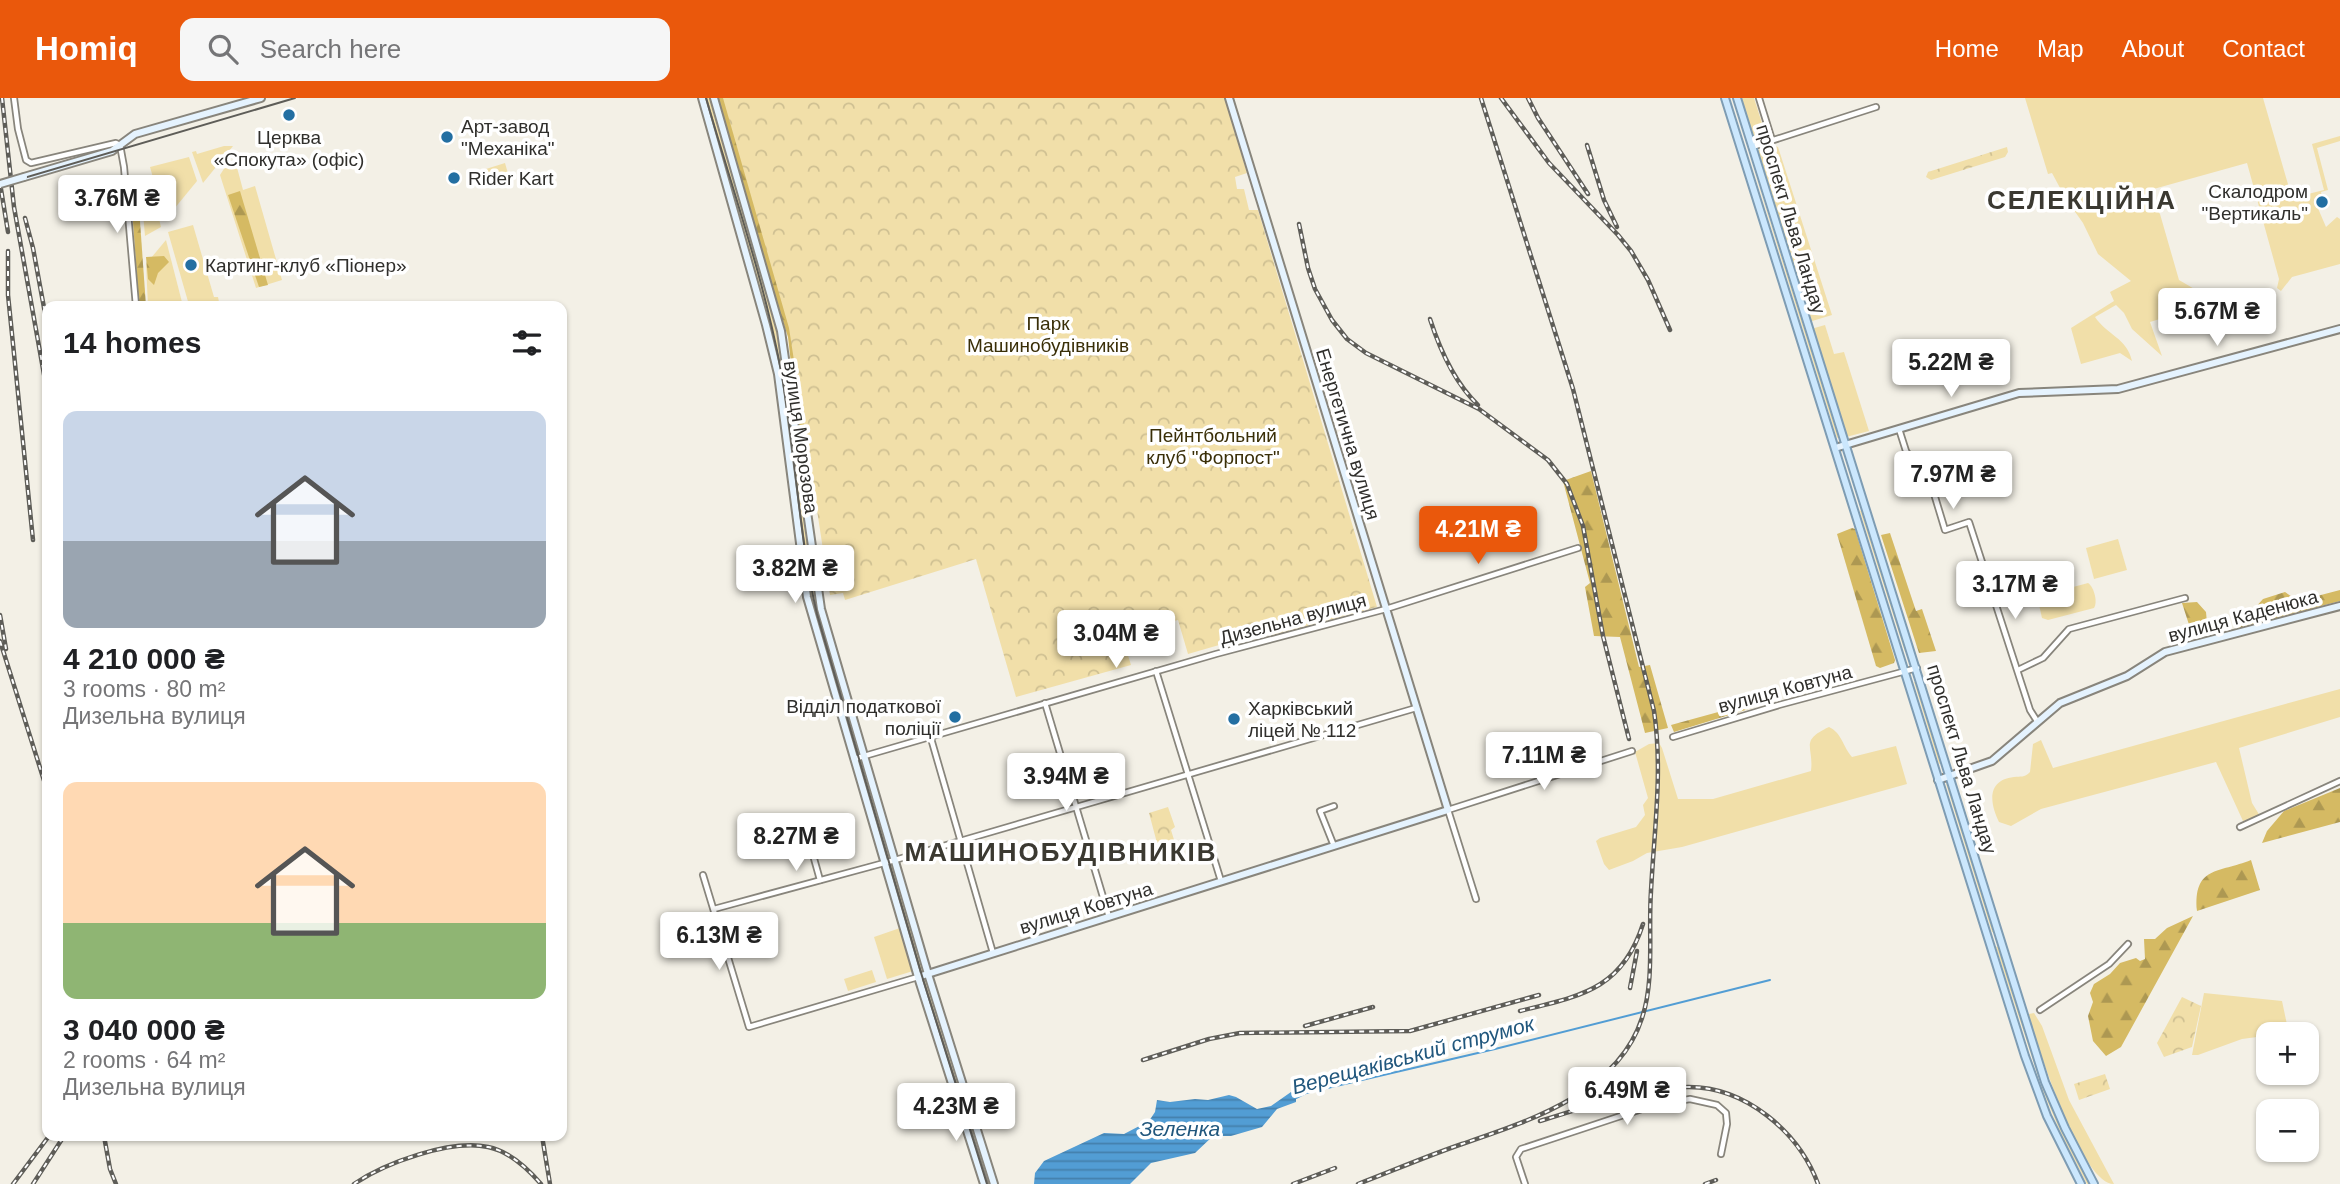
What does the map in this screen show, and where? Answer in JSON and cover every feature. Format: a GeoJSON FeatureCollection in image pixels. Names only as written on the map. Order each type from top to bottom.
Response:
{"type":"FeatureCollection","features":[{"type":"Feature","properties":{"kind":"main road"},"geometry":{"type":"LineString","coordinates":[[0,184],[113,150],[135,134],[261,98]]}},
{"type":"Feature","properties":{"kind":"main road","name":"вулиця Морозова"},"geometry":{"type":"LineString","coordinates":[[702,98],[764,314],[778,374],[807,597],[918,977],[984,1184]]}},
{"type":"Feature","properties":{"kind":"main road","name":"вулиця Морозова"},"geometry":{"type":"LineString","coordinates":[[714,98],[781,331],[821,609],[993,1184]]}},
{"type":"Feature","properties":{"kind":"main road","name":"Енергетична вулиця"},"geometry":{"type":"LineString","coordinates":[[1229,98],[1448,810]]}},
{"type":"Feature","properties":{"kind":"main road","name":"проспект Льва Ландау"},"geometry":{"type":"LineString","coordinates":[[1725,98],[2035,1086],[2081,1184]]}},
{"type":"Feature","properties":{"kind":"main road","name":"проспект Льва Ландау"},"geometry":{"type":"LineString","coordinates":[[1737,98],[2045,1082],[2094,1184]]}},
{"type":"Feature","properties":{"kind":"main road"},"geometry":{"type":"LineString","coordinates":[[1742,150],[1752,146]]}},
{"type":"Feature","properties":{"kind":"main road"},"geometry":{"type":"LineString","coordinates":[[1835,448],[2022,393],[2123,388],[2340,329]]}},
{"type":"Feature","properties":{"kind":"main road"},"geometry":{"type":"LineString","coordinates":[[1840,465],[1851,461]]}},
{"type":"Feature","properties":{"kind":"main road","name":"вулиця Каденюка"},"geometry":{"type":"LineString","coordinates":[[1938,780],[1993,761],[2063,701],[2127,676],[2165,652],[2340,606]]}},
{"type":"Feature","properties":{"kind":"main road","name":"вулиця Ковтуна"},"geometry":{"type":"LineString","coordinates":[[918,977],[1448,810]]}},
{"type":"Feature","properties":{"kind":"main road"},"geometry":{"type":"LineString","coordinates":[[1989,941],[2000,937]]}},
{"type":"Feature","properties":{"kind":"street"},"geometry":{"type":"LineString","coordinates":[[14,98],[26,160],[31,163],[116,143],[120,145],[136,301]]}},
{"type":"Feature","properties":{"kind":"street"},"geometry":{"type":"LineString","coordinates":[[1759,98],[1772,140]]}},
{"type":"Feature","properties":{"kind":"street"},"geometry":{"type":"LineString","coordinates":[[1752,146],[1876,107]]}},
{"type":"Feature","properties":{"kind":"street"},"geometry":{"type":"LineString","coordinates":[[1899,429],[1906,451],[1932,487],[1945,530],[1969,522],[2030,710],[2037,721]]}},
{"type":"Feature","properties":{"kind":"street","name":"Дизельна вулиця"},"geometry":{"type":"LineString","coordinates":[[854,759],[1156,671],[1386,609],[1577,548]]}},
{"type":"Feature","properties":{"kind":"street"},"geometry":{"type":"LineString","coordinates":[[2018,670],[2043,658],[2069,629],[2185,598]]}},
{"type":"Feature","properties":{"kind":"street","name":"вулиця Ковтуна"},"geometry":{"type":"LineString","coordinates":[[1673,737],[1917,668]]}},
{"type":"Feature","properties":{"kind":"street"},"geometry":{"type":"LineString","coordinates":[[1156,671],[1222,882]]}},
{"type":"Feature","properties":{"kind":"street"},"geometry":{"type":"LineString","coordinates":[[1045,703],[1109,916]]}},
{"type":"Feature","properties":{"kind":"street"},"geometry":{"type":"LineString","coordinates":[[703,875],[715,909],[895,860],[1416,708]]}},
{"type":"Feature","properties":{"kind":"street"},"geometry":{"type":"LineString","coordinates":[[930,735],[993,953]]}},
{"type":"Feature","properties":{"kind":"street","name":"вулиця Ковтуна"},"geometry":{"type":"LineString","coordinates":[[1448,810],[1632,751]]}},
{"type":"Feature","properties":{"kind":"street"},"geometry":{"type":"LineString","coordinates":[[2240,827],[2340,781]]}},
{"type":"Feature","properties":{"kind":"street"},"geometry":{"type":"LineString","coordinates":[[1334,806],[1320,811],[1334,846]]}},
{"type":"Feature","properties":{"kind":"street","name":"Енергетична вулиця"},"geometry":{"type":"LineString","coordinates":[[1448,810],[1476,899]]}},
{"type":"Feature","properties":{"kind":"street"},"geometry":{"type":"LineString","coordinates":[[808,837],[820,880]]}},
{"type":"Feature","properties":{"kind":"street","name":"вулиця Ковтуна"},"geometry":{"type":"LineString","coordinates":[[715,909],[748,1027],[918,977]]}},
{"type":"Feature","properties":{"kind":"street"},"geometry":{"type":"LineString","coordinates":[[2040,1010],[2109,964],[2128,944]]}},
{"type":"Feature","properties":{"kind":"street"},"geometry":{"type":"LineString","coordinates":[[1525,1184],[1516,1157],[1521,1149],[1587,1126],[1679,1100],[1702,1101],[1724,1111],[1727,1124],[1721,1154]]}},
{"type":"Feature","properties":{"kind":"green space"},"geometry":{"type":"Polygon","coordinates":[[[704,98],[712,98],[778,336],[786,375],[813,576],[862,753],[855,755],[809,595],[780,376],[704,98]]]}},
{"type":"Feature","properties":{"kind":"green space"},"geometry":{"type":"Polygon","coordinates":[[[717,98],[745,98],[766,170],[816,475],[803,457],[788,337],[758,246],[717,98]]]}},
{"type":"Feature","properties":{"kind":"green space","name":"Парк Машинобудівників"},"geometry":{"type":"Polygon","coordinates":[[[723,98],[1225,98],[1247,173],[1235,177],[1237,189],[1244,189],[1249,210],[1258,210],[1377,607],[1274,635],[1264,632],[1188,654],[1178,620],[1122,636],[1131,665],[1016,697],[976,559],[845,600],[843,593],[830,595],[789,328],[723,98]]]}},
{"type":"Feature","properties":{"kind":"green space"},"geometry":{"type":"Polygon","coordinates":[[[1740,98],[1754,98],[1767,139],[1753,144],[1740,98]]]}},
{"type":"Feature","properties":{"kind":"green space"},"geometry":{"type":"Polygon","coordinates":[[[2025,98],[2263,98],[2292,198],[2324,190],[2312,144],[2340,136],[2340,141],[2317,148],[2328,190],[2321,192],[2322,196],[2314,199],[2326,227],[2337,217],[2340,219],[2340,264],[2292,277],[2281,291],[2277,288],[2279,279],[2247,163],[2150,190],[2160,214],[2179,280],[2203,294],[2202,306],[2150,322],[2162,356],[2132,329],[2124,313],[2116,305],[2095,317],[2126,347],[2132,361],[2120,353],[2081,364],[2071,328],[2114,301],[2110,292],[2131,281],[2098,254],[2083,223],[2052,173],[2048,174],[2025,98]]]}},
{"type":"Feature","properties":{"kind":"green space"},"geometry":{"type":"Polygon","coordinates":[[[1771,145],[1778,147],[1832,315],[1809,322],[1806,310],[1808,306],[1803,290],[1797,285],[1756,151],[1771,145]]]}},
{"type":"Feature","properties":{"kind":"green space"},"geometry":{"type":"Polygon","coordinates":[[[233,146],[203,183],[192,152],[196,151],[197,154],[233,146]]]}},
{"type":"Feature","properties":{"kind":"green space"},"geometry":{"type":"Polygon","coordinates":[[[2007,147],[2005,157],[1931,180],[1926,177],[1928,172],[2007,147]]]}},
{"type":"Feature","properties":{"kind":"green space"},"geometry":{"type":"Polygon","coordinates":[[[1749,155],[1839,437],[1837,438],[1749,155]]]}},
{"type":"Feature","properties":{"kind":"green space"},"geometry":{"type":"Polygon","coordinates":[[[189,157],[197,181],[165,220],[150,167],[189,157]]]}},
{"type":"Feature","properties":{"kind":"green space"},"geometry":{"type":"Polygon","coordinates":[[[235,160],[243,190],[255,186],[282,280],[256,288],[220,175],[227,164],[235,160]]]}},
{"type":"Feature","properties":{"kind":"green space"},"geometry":{"type":"Polygon","coordinates":[[[505,163],[509,177],[490,182],[486,169],[505,163]]]}},
{"type":"Feature","properties":{"kind":"green space"},"geometry":{"type":"Polygon","coordinates":[[[137,179],[146,301],[139,301],[130,180],[137,179]]]}},
{"type":"Feature","properties":{"kind":"green space"},"geometry":{"type":"Polygon","coordinates":[[[152,189],[161,227],[145,236],[141,191],[152,189]]]}},
{"type":"Feature","properties":{"kind":"green space"},"geometry":{"type":"Polygon","coordinates":[[[240,191],[268,285],[259,287],[228,195],[240,191]]]}},
{"type":"Feature","properties":{"kind":"green space","name":"Картинг-клуб «Піонер»"},"geometry":{"type":"Polygon","coordinates":[[[193,225],[214,297],[218,297],[219,301],[188,301],[168,232],[193,225]]]}},
{"type":"Feature","properties":{"kind":"green space"},"geometry":{"type":"Polygon","coordinates":[[[166,240],[182,301],[148,301],[146,264],[166,240]]]}},
{"type":"Feature","properties":{"kind":"green space"},"geometry":{"type":"Polygon","coordinates":[[[164,256],[169,262],[158,273],[154,285],[148,279],[146,257],[164,256]]]}},
{"type":"Feature","properties":{"kind":"green space"},"geometry":{"type":"Polygon","coordinates":[[[1825,325],[1834,354],[1844,352],[1869,431],[1846,437],[1811,329],[1825,325]]]}},
{"type":"Feature","properties":{"kind":"green space"},"geometry":{"type":"Polygon","coordinates":[[[1591,471],[1639,667],[1650,665],[1668,728],[1645,733],[1620,637],[1594,636],[1585,587],[1590,583],[1563,481],[1591,471]]]}},
{"type":"Feature","properties":{"kind":"green space"},"geometry":{"type":"Polygon","coordinates":[[[1862,510],[1907,651],[1905,652],[1860,511],[1862,510]]]}},
{"type":"Feature","properties":{"kind":"green space"},"geometry":{"type":"Polygon","coordinates":[[[1855,529],[1895,660],[1894,663],[1880,668],[1876,666],[1837,534],[1855,529]]]}},
{"type":"Feature","properties":{"kind":"green space"},"geometry":{"type":"Polygon","coordinates":[[[1890,533],[1916,611],[1922,609],[1936,651],[1919,653],[1881,535],[1890,533]]]}},
{"type":"Feature","properties":{"kind":"green space"},"geometry":{"type":"Polygon","coordinates":[[[2118,539],[2127,570],[2094,579],[2086,548],[2118,539]]]}},
{"type":"Feature","properties":{"kind":"green space"},"geometry":{"type":"Polygon","coordinates":[[[2088,583],[2095,595],[2094,608],[2048,620],[2042,618],[2038,600],[2040,596],[2088,583]]]}},
{"type":"Feature","properties":{"kind":"green space"},"geometry":{"type":"Polygon","coordinates":[[[2340,590],[2340,601],[2236,629],[2235,619],[2253,610],[2263,599],[2285,592],[2298,601],[2340,590]]]}},
{"type":"Feature","properties":{"kind":"green space"},"geometry":{"type":"Polygon","coordinates":[[[2197,602],[2206,612],[2207,623],[2218,621],[2220,631],[2193,637],[2182,603],[2197,602]]]}},
{"type":"Feature","properties":{"kind":"green space"},"geometry":{"type":"Polygon","coordinates":[[[1914,682],[1917,682],[1942,763],[1939,764],[1914,682]]]}},
{"type":"Feature","properties":{"kind":"green space"},"geometry":{"type":"Polygon","coordinates":[[[2340,689],[2340,717],[2239,748],[2252,803],[2260,816],[2243,821],[2216,762],[2041,809],[2011,826],[1999,822],[1996,815],[1992,801],[1995,788],[2005,779],[2024,776],[2030,772],[2033,744],[2041,740],[2053,768],[2340,689]]]}},
{"type":"Feature","properties":{"kind":"green space"},"geometry":{"type":"Polygon","coordinates":[[[1751,703],[1752,708],[1674,732],[1671,725],[1751,703]]]}},
{"type":"Feature","properties":{"kind":"green space"},"geometry":{"type":"Polygon","coordinates":[[[1829,727],[1837,733],[1852,757],[1896,746],[1907,784],[1682,847],[1647,853],[1609,870],[1604,864],[1596,841],[1636,827],[1645,815],[1643,805],[1648,798],[1635,752],[1649,744],[1659,743],[1678,799],[1713,799],[1811,771],[1811,740],[1829,727]]]}},
{"type":"Feature","properties":{"kind":"green space"},"geometry":{"type":"Polygon","coordinates":[[[863,758],[893,859],[886,861],[857,759],[863,758]]]}},
{"type":"Feature","properties":{"kind":"green space"},"geometry":{"type":"Polygon","coordinates":[[[1946,784],[1948,785],[1994,932],[1992,932],[1946,784]]]}},
{"type":"Feature","properties":{"kind":"green space"},"geometry":{"type":"Polygon","coordinates":[[[2340,788],[2340,822],[2262,843],[2267,831],[2284,811],[2340,788]]]}},
{"type":"Feature","properties":{"kind":"green space"},"geometry":{"type":"Polygon","coordinates":[[[1168,807],[1175,827],[1171,830],[1183,856],[1166,864],[1162,862],[1159,853],[1162,849],[1157,843],[1149,813],[1168,807]]]}},
{"type":"Feature","properties":{"kind":"green space"},"geometry":{"type":"Polygon","coordinates":[[[2251,860],[2260,890],[2197,911],[2199,886],[2204,879],[2219,870],[2251,860]]]}},
{"type":"Feature","properties":{"kind":"green space"},"geometry":{"type":"Polygon","coordinates":[[[894,863],[927,973],[919,975],[888,865],[894,863]]]}},
{"type":"Feature","properties":{"kind":"green space"},"geometry":{"type":"Polygon","coordinates":[[[2193,916],[2121,1047],[2106,1056],[2093,1041],[2088,1016],[2093,1002],[2090,993],[2094,984],[2110,974],[2120,963],[2136,958],[2140,961],[2145,959],[2144,939],[2155,939],[2167,928],[2193,916]]]}},
{"type":"Feature","properties":{"kind":"green space"},"geometry":{"type":"Polygon","coordinates":[[[900,928],[913,971],[887,979],[874,937],[900,928]]]}},
{"type":"Feature","properties":{"kind":"green space"},"geometry":{"type":"Polygon","coordinates":[[[1999,946],[2042,1081],[2040,1082],[1996,947],[1999,946]]]}},
{"type":"Feature","properties":{"kind":"green space"},"geometry":{"type":"Polygon","coordinates":[[[872,970],[876,982],[848,991],[844,979],[872,970]]]}},
{"type":"Feature","properties":{"kind":"green space"},"geometry":{"type":"Polygon","coordinates":[[[928,978],[963,1091],[958,1093],[921,981],[928,978]]]}},
{"type":"Feature","properties":{"kind":"green space"},"geometry":{"type":"Polygon","coordinates":[[[2204,993],[2282,1001],[2286,1022],[2256,1022],[2256,1037],[2192,1055],[2204,993]]]}},
{"type":"Feature","properties":{"kind":"green space"},"geometry":{"type":"Polygon","coordinates":[[[2182,997],[2201,1006],[2192,1047],[2164,1057],[2157,1043],[2182,997]]]}},
{"type":"Feature","properties":{"kind":"green space"},"geometry":{"type":"Polygon","coordinates":[[[2034,1013],[2042,1026],[2069,1100],[2114,1184],[2101,1178],[2088,1163],[2063,1113],[2029,1020],[2029,1014],[2034,1013]]]}},
{"type":"Feature","properties":{"kind":"green space"},"geometry":{"type":"Polygon","coordinates":[[[2105,1074],[2110,1089],[2079,1100],[2074,1084],[2105,1074]]]}},
{"type":"Feature","properties":{"kind":"green space"},"geometry":{"type":"Polygon","coordinates":[[[2043,1085],[2091,1184],[2087,1184],[2059,1129],[2041,1086],[2043,1085]]]}},
{"type":"Feature","properties":{"kind":"green space"},"geometry":{"type":"Polygon","coordinates":[[[964,1094],[992,1184],[985,1184],[957,1096],[964,1094]]]}},
{"type":"Feature","properties":{"kind":"water","name":"Зеленка"},"geometry":{"type":"Polygon","coordinates":[[[1291,1092],[1296,1097],[1296,1102],[1277,1109],[1262,1127],[1231,1136],[1213,1136],[1195,1153],[1151,1163],[1130,1184],[1034,1184],[1035,1173],[1044,1161],[1104,1133],[1124,1134],[1149,1121],[1155,1112],[1157,1100],[1208,1100],[1229,1095],[1257,1109],[1271,1106],[1291,1092]]]}},
{"type":"Feature","properties":{"kind":"waterway","name":"Верещаківський струмок"},"geometry":{"type":"LineString","coordinates":[[1296,1098],[1306,1093],[1770,980]]}},
{"type":"Feature","properties":{"kind":"tram line"},"geometry":{"type":"LineString","coordinates":[[0,185],[295,98]]}},
{"type":"Feature","properties":{"kind":"tram line"},"geometry":{"type":"LineString","coordinates":[[706,98],[757,268],[774,337],[786,401],[805,554],[817,614],[922,976],[987,1184]]}},
{"type":"Feature","properties":{"kind":"railway"},"geometry":{"type":"LineString","coordinates":[[2,98],[14,207],[42,363]]}},
{"type":"Feature","properties":{"kind":"railway"},"geometry":{"type":"LineString","coordinates":[[1358,1184],[1542,1114],[1592,1085],[1613,1066],[1630,1044],[1642,1018],[1648,987],[1658,779],[1654,711],[1573,389],[1481,98]]}},
{"type":"Feature","properties":{"kind":"railway"},"geometry":{"type":"LineString","coordinates":[[1501,98],[1549,163],[1631,251],[1648,280],[1670,330]]}},
{"type":"Feature","properties":{"kind":"railway"},"geometry":{"type":"LineString","coordinates":[[1528,98],[1538,118],[1588,194]]}},
{"type":"Feature","properties":{"kind":"railway"},"geometry":{"type":"LineString","coordinates":[[1587,145],[1604,200],[1617,227]]}},
{"type":"Feature","properties":{"kind":"railway"},"geometry":{"type":"LineString","coordinates":[[0,183],[8,232]]}},
{"type":"Feature","properties":{"kind":"railway"},"geometry":{"type":"LineString","coordinates":[[25,218],[43,301]]}},
{"type":"Feature","properties":{"kind":"railway"},"geometry":{"type":"LineString","coordinates":[[1299,224],[1315,289],[1332,320],[1347,339],[1366,353],[1479,409],[1548,460],[1567,484],[1583,526],[1603,636],[1629,739]]}},
{"type":"Feature","properties":{"kind":"railway"},"geometry":{"type":"LineString","coordinates":[[8,251],[8,295],[33,540]]}},
{"type":"Feature","properties":{"kind":"railway"},"geometry":{"type":"LineString","coordinates":[[1430,319],[1449,365],[1478,405]]}},
{"type":"Feature","properties":{"kind":"railway"},"geometry":{"type":"LineString","coordinates":[[0,615],[6,649]]}},
{"type":"Feature","properties":{"kind":"railway"},"geometry":{"type":"LineString","coordinates":[[0,641],[42,774]]}},
{"type":"Feature","properties":{"kind":"railway"},"geometry":{"type":"LineString","coordinates":[[1520,1011],[1580,994],[1611,977],[1634,946],[1643,924]]}},
{"type":"Feature","properties":{"kind":"railway"},"geometry":{"type":"LineString","coordinates":[[1630,988],[1637,951]]}},
{"type":"Feature","properties":{"kind":"railway"},"geometry":{"type":"LineString","coordinates":[[1143,1060],[1209,1039],[1240,1033],[1410,1031],[1539,995]]}},
{"type":"Feature","properties":{"kind":"railway"},"geometry":{"type":"LineString","coordinates":[[1305,1026],[1373,1007]]}},
{"type":"Feature","properties":{"kind":"railway"},"geometry":{"type":"LineString","coordinates":[[1540,1121],[1612,1099],[1650,1091],[1687,1087],[1709,1089],[1729,1094],[1767,1116],[1798,1147],[1818,1184]]}},
{"type":"Feature","properties":{"kind":"railway"},"geometry":{"type":"LineString","coordinates":[[13,1184],[45,1141]]}},
{"type":"Feature","properties":{"kind":"railway"},"geometry":{"type":"LineString","coordinates":[[33,1184],[61,1141]]}},
{"type":"Feature","properties":{"kind":"railway"},"geometry":{"type":"LineString","coordinates":[[105,1141],[116,1184]]}},
{"type":"Feature","properties":{"kind":"railway"},"geometry":{"type":"LineString","coordinates":[[543,1141],[550,1184]]}},
{"type":"Feature","properties":{"kind":"railway"},"geometry":{"type":"LineString","coordinates":[[354,1184],[383,1168],[418,1155],[455,1146],[473,1145],[503,1152],[541,1184]]}},
{"type":"Feature","properties":{"kind":"railway"},"geometry":{"type":"LineString","coordinates":[[1293,1184],[1335,1168]]}},
{"type":"Feature","properties":{"kind":"railway"},"geometry":{"type":"LineString","coordinates":[[1705,1184],[1716,1180]]}},
{"type":"Feature","properties":{"kind":"place","name":"Церква «Спокута» (офіс)"},"geometry":{"type":"Point","coordinates":[289,115]}},
{"type":"Feature","properties":{"kind":"place","name":"Арт-завод \"Механіка\""},"geometry":{"type":"Point","coordinates":[447,137]}},
{"type":"Feature","properties":{"kind":"place","name":"Rider Kart"},"geometry":{"type":"Point","coordinates":[454,178]}},
{"type":"Feature","properties":{"kind":"place","name":"Скалодром \"Вертикаль\""},"geometry":{"type":"Point","coordinates":[2322,202]}},
{"type":"Feature","properties":{"kind":"place","name":"Картинг-клуб «Піонер»"},"geometry":{"type":"Point","coordinates":[191,265]}},
{"type":"Feature","properties":{"kind":"place","name":"Відділ податкової поліції"},"geometry":{"type":"Point","coordinates":[955,717]}},
{"type":"Feature","properties":{"kind":"place","name":"Харківський ліцей № 112"},"geometry":{"type":"Point","coordinates":[1234,719]}},
{"type":"Feature","properties":{"kind":"district","name":"СЕЛЕКЦІЙНА"},"geometry":{"type":"Point","coordinates":[2082,200]}},
{"type":"Feature","properties":{"kind":"district","name":"МАШИНОБУДІВНИКІВ"},"geometry":{"type":"Point","coordinates":[1061,852]}},
{"type":"Feature","properties":{"kind":"park label","name":"Пейнтбольний клуб \"Форпост\""},"geometry":{"type":"Point","coordinates":[1213,446]}}]}
